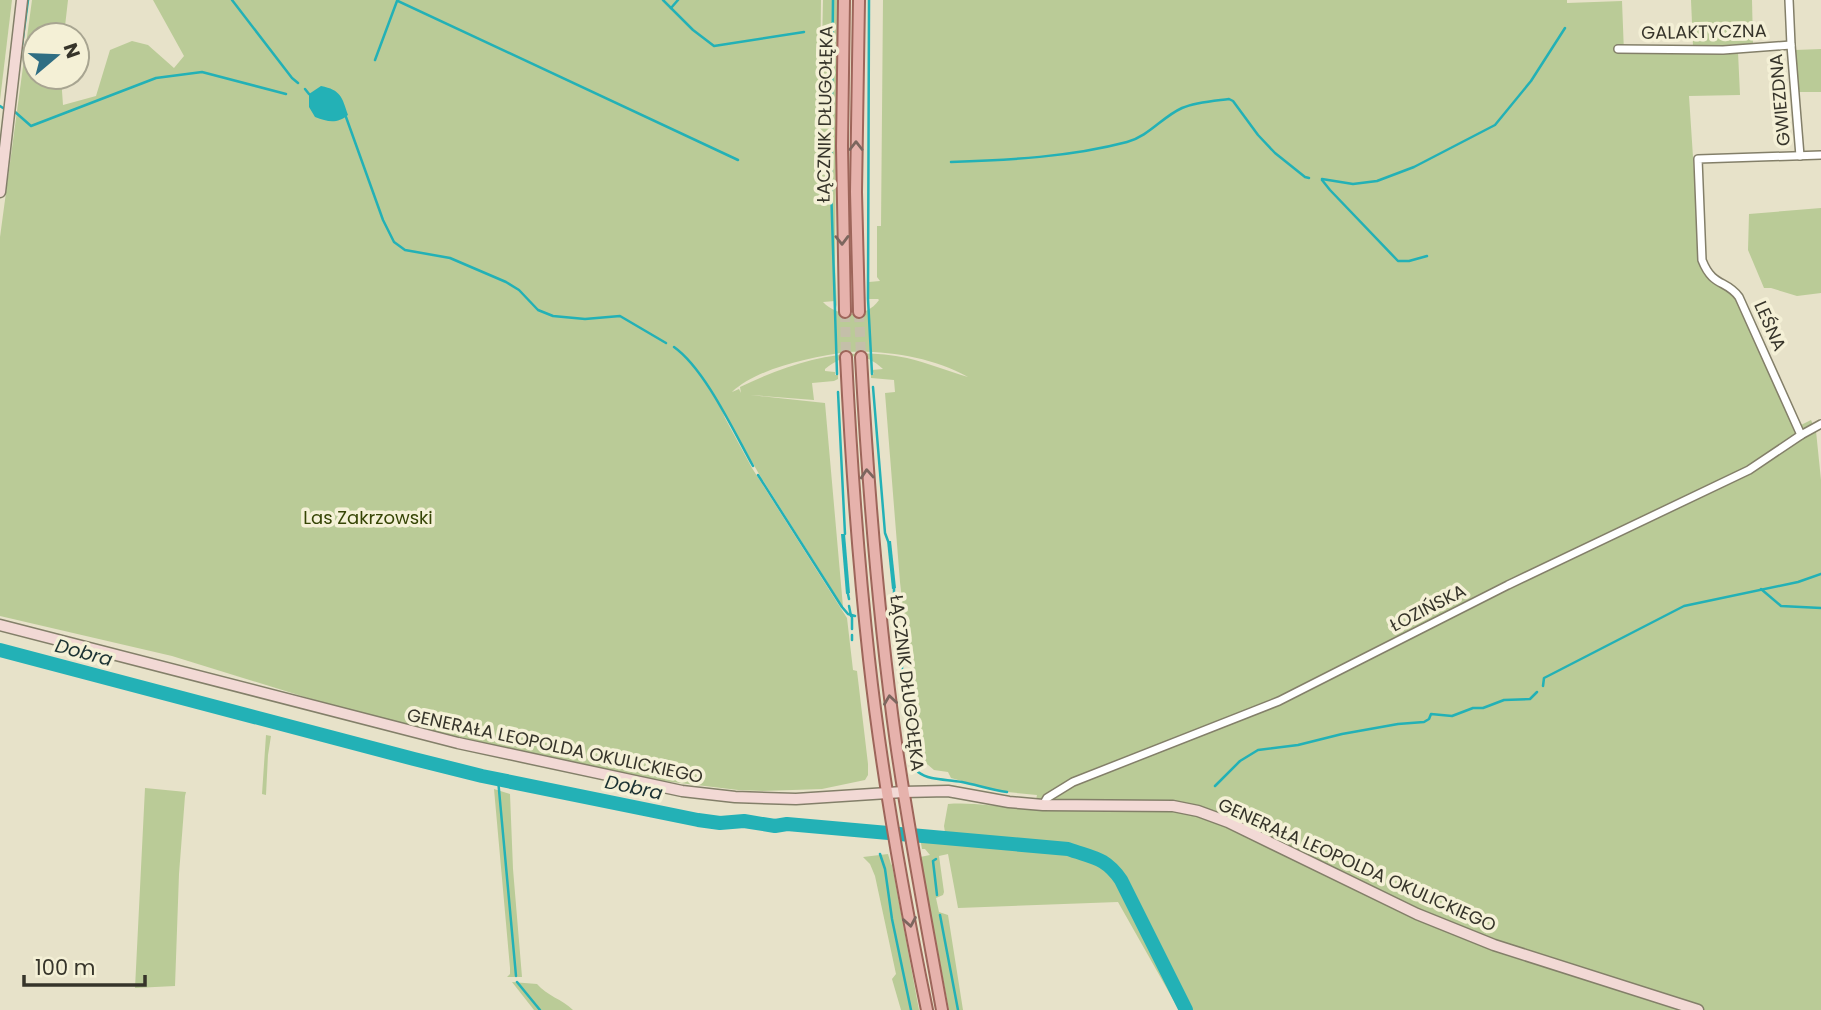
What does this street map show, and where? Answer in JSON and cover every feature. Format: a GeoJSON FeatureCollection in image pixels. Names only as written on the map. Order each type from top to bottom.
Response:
{"type":"FeatureCollection","features":[{"type":"Feature","properties":{"kind":"main road","name":"ŁĄCZNIK DŁUGOŁĘKA"},"geometry":{"type":"LineString","coordinates":[[844,0],[842,226],[845,312]]}},
{"type":"Feature","properties":{"kind":"main road","name":"ŁĄCZNIK DŁUGOŁĘKA"},"geometry":{"type":"LineString","coordinates":[[859,0],[856,192],[859,312]]}},
{"type":"Feature","properties":{"kind":"main road","name":"ŁĄCZNIK DŁUGOŁĘKA"},"geometry":{"type":"LineString","coordinates":[[861,357],[867,473],[890,700],[942,1010]]}},
{"type":"Feature","properties":{"kind":"main road","name":"ŁĄCZNIK DŁUGOŁĘKA"},"geometry":{"type":"LineString","coordinates":[[846,358],[856,521],[876,712],[898,855],[927,1010]]}},
{"type":"Feature","properties":{"kind":"street"},"geometry":{"type":"LineString","coordinates":[[0,192],[22,0]]}},
{"type":"Feature","properties":{"kind":"street","name":"GWIEZDNA"},"geometry":{"type":"LineString","coordinates":[[1789,0],[1800,156]]}},
{"type":"Feature","properties":{"kind":"street","name":"GALAKTYCZNA"},"geometry":{"type":"LineString","coordinates":[[1618,50],[1723,50],[1791,45]]}},
{"type":"Feature","properties":{"kind":"street"},"geometry":{"type":"LineString","coordinates":[[1800,156],[1821,155]]}},
{"type":"Feature","properties":{"kind":"street","name":"LEŚNA"},"geometry":{"type":"LineString","coordinates":[[1800,156],[1698,159],[1702,260],[1707,272],[1716,282],[1734,290],[1740,297],[1801,435]]}},
{"type":"Feature","properties":{"kind":"street","name":"ŁOZIŃSKA"},"geometry":{"type":"LineString","coordinates":[[1044,804],[1051,795],[1093,773],[1279,701],[1508,584],[1749,470],[1821,424]]}},
{"type":"Feature","properties":{"kind":"street","name":"GENERAŁA LEOPOLDA OKULICKIEGO"},"geometry":{"type":"LineString","coordinates":[[0,625],[458,743],[669,789],[766,799],[948,791],[1009,802],[1173,806],[1228,822],[1418,914],[1481,940],[1698,1010]]}},
{"type":"Feature","properties":{"kind":"green space"},"geometry":{"type":"Polygon","coordinates":[[[0,0],[12,0],[0,100],[0,0]]]}},
{"type":"Feature","properties":{"kind":"green space"},"geometry":{"type":"Polygon","coordinates":[[[32,0],[68,0],[66,21],[29,21],[32,0]]]}},
{"type":"Feature","properties":{"kind":"green space","name":"Las Zakrzowski"},"geometry":{"type":"Polygon","coordinates":[[[153,0],[821,0],[819,186],[823,0],[837,0],[837,308],[835,301],[823,302],[836,311],[851,314],[867,310],[879,300],[869,299],[869,282],[880,281],[877,277],[877,226],[881,226],[883,0],[1622,1],[1624,53],[1738,52],[1740,95],[1689,96],[1697,218],[1704,271],[1711,282],[1738,299],[1795,428],[1811,420],[1816,431],[1821,480],[1821,1010],[1179,1010],[1118,902],[958,908],[948,854],[939,856],[944,892],[936,898],[939,912],[948,915],[963,1010],[949,1010],[920,857],[930,855],[922,849],[920,838],[946,839],[944,826],[948,804],[980,804],[1034,810],[1037,795],[997,791],[951,778],[948,772],[934,770],[920,758],[900,582],[885,393],[895,392],[894,380],[871,378],[874,374],[872,370],[883,369],[862,357],[847,357],[825,369],[835,372],[838,379],[812,383],[814,400],[750,395],[825,403],[843,607],[759,474],[720,406],[752,468],[847,618],[853,670],[857,671],[868,764],[865,780],[822,789],[763,791],[655,780],[350,711],[172,656],[0,616],[0,237],[21,81],[21,91],[62,91],[63,105],[96,96],[110,50],[132,41],[148,45],[174,68],[184,56],[153,0]],[[846,352],[802,361],[756,376],[732,392],[739,389],[741,393],[740,387],[801,363],[862,353],[907,358],[968,377],[940,364],[893,354],[846,352]]]}},
{"type":"Feature","properties":{"kind":"green space"},"geometry":{"type":"Polygon","coordinates":[[[1691,0],[1752,0],[1753,44],[1693,46],[1691,0]]]}},
{"type":"Feature","properties":{"kind":"green space"},"geometry":{"type":"Polygon","coordinates":[[[1821,49],[1821,92],[1798,92],[1795,50],[1821,49]]]}},
{"type":"Feature","properties":{"kind":"green space"},"geometry":{"type":"Polygon","coordinates":[[[1821,208],[1821,293],[1797,296],[1764,288],[1748,250],[1749,214],[1821,208]]]}},
{"type":"Feature","properties":{"kind":"green space"},"geometry":{"type":"Polygon","coordinates":[[[266,735],[271,736],[266,795],[262,794],[266,735]]]}},
{"type":"Feature","properties":{"kind":"green space"},"geometry":{"type":"Polygon","coordinates":[[[145,788],[186,792],[179,874],[175,986],[135,988],[145,788]]]}},
{"type":"Feature","properties":{"kind":"green space"},"geometry":{"type":"Polygon","coordinates":[[[494,789],[510,794],[522,977],[507,977],[510,968],[494,789]]]}},
{"type":"Feature","properties":{"kind":"green space"},"geometry":{"type":"Polygon","coordinates":[[[888,854],[919,1010],[901,1010],[892,979],[896,974],[875,876],[870,864],[863,857],[888,854]]]}},
{"type":"Feature","properties":{"kind":"green space"},"geometry":{"type":"Polygon","coordinates":[[[512,982],[537,984],[573,1010],[534,1010],[512,982]]]}},
{"type":"Feature","properties":{"kind":"water"},"geometry":{"type":"Polygon","coordinates":[[[321,86],[340,95],[348,115],[332,121],[315,117],[309,107],[309,94],[321,86]]]}},
{"type":"Feature","properties":{"kind":"water"},"geometry":{"type":"Polygon","coordinates":[[[841,534],[845,534],[850,593],[846,594],[841,534]]]}},
{"type":"Feature","properties":{"kind":"water"},"geometry":{"type":"Polygon","coordinates":[[[887,541],[891,541],[896,588],[892,589],[887,541]]]}},
{"type":"Feature","properties":{"kind":"waterway"},"geometry":{"type":"LineString","coordinates":[[25,21],[28,0]]}},
{"type":"Feature","properties":{"kind":"waterway"},"geometry":{"type":"LineString","coordinates":[[232,0],[298,83]]}},
{"type":"Feature","properties":{"kind":"waterway"},"geometry":{"type":"LineString","coordinates":[[663,0],[693,30],[714,46],[804,32]]}},
{"type":"Feature","properties":{"kind":"waterway"},"geometry":{"type":"LineString","coordinates":[[671,8],[678,0]]}},
{"type":"Feature","properties":{"kind":"waterway"},"geometry":{"type":"LineString","coordinates":[[833,0],[831,186],[837,374]]}},
{"type":"Feature","properties":{"kind":"waterway"},"geometry":{"type":"LineString","coordinates":[[869,0],[868,299],[872,374]]}},
{"type":"Feature","properties":{"kind":"waterway"},"geometry":{"type":"LineString","coordinates":[[375,60],[397,1]]}},
{"type":"Feature","properties":{"kind":"waterway"},"geometry":{"type":"LineString","coordinates":[[398,1],[738,160]]}},
{"type":"Feature","properties":{"kind":"waterway"},"geometry":{"type":"LineString","coordinates":[[1322,179],[1353,184],[1377,181],[1414,167],[1495,125],[1531,81],[1565,28]]}},
{"type":"Feature","properties":{"kind":"waterway"},"geometry":{"type":"LineString","coordinates":[[14,111],[31,126],[156,78],[202,72],[286,94]]}},
{"type":"Feature","properties":{"kind":"waterway"},"geometry":{"type":"LineString","coordinates":[[305,89],[309,94]]}},
{"type":"Feature","properties":{"kind":"waterway"},"geometry":{"type":"LineString","coordinates":[[951,162],[1040,157],[1105,147],[1135,139],[1182,108],[1229,99],[1275,153],[1309,178]]}},
{"type":"Feature","properties":{"kind":"waterway"},"geometry":{"type":"LineString","coordinates":[[346,117],[383,220],[394,242],[405,250],[450,258],[506,282],[519,290],[538,310],[553,316],[585,319],[620,316],[666,343]]}},
{"type":"Feature","properties":{"kind":"waterway"},"geometry":{"type":"LineString","coordinates":[[1322,180],[1398,261],[1427,256]]}},
{"type":"Feature","properties":{"kind":"waterway"},"geometry":{"type":"LineString","coordinates":[[674,347],[686,357],[708,385],[753,466]]}},
{"type":"Feature","properties":{"kind":"waterway"},"geometry":{"type":"LineString","coordinates":[[873,387],[885,533],[888,541]]}},
{"type":"Feature","properties":{"kind":"waterway"},"geometry":{"type":"LineString","coordinates":[[838,392],[845,534]]}},
{"type":"Feature","properties":{"kind":"waterway"},"geometry":{"type":"LineString","coordinates":[[758,475],[842,607],[848,614],[855,616]]}},
{"type":"Feature","properties":{"kind":"waterway"},"geometry":{"type":"LineString","coordinates":[[1543,686],[1544,678],[1684,606],[1798,582],[1821,574]]}},
{"type":"Feature","properties":{"kind":"waterway"},"geometry":{"type":"LineString","coordinates":[[894,588],[894,593]]}},
{"type":"Feature","properties":{"kind":"waterway"},"geometry":{"type":"LineString","coordinates":[[1761,589],[1781,606],[1821,608]]}},
{"type":"Feature","properties":{"kind":"waterway"},"geometry":{"type":"LineString","coordinates":[[848,594],[849,599]]}},
{"type":"Feature","properties":{"kind":"waterway"},"geometry":{"type":"LineString","coordinates":[[894,600],[897,624]]}},
{"type":"Feature","properties":{"kind":"waterway"},"geometry":{"type":"LineString","coordinates":[[849,606],[851,616]]}},
{"type":"Feature","properties":{"kind":"waterway"},"geometry":{"type":"LineString","coordinates":[[852,616],[852,629]]}},
{"type":"Feature","properties":{"kind":"waterway"},"geometry":{"type":"LineString","coordinates":[[899,629],[900,634]]}},
{"type":"Feature","properties":{"kind":"waterway"},"geometry":{"type":"LineString","coordinates":[[852,635],[852,640]]}},
{"type":"Feature","properties":{"kind":"waterway","name":"Dobra"},"geometry":{"type":"LineString","coordinates":[[0,650],[482,776],[698,820],[720,823],[744,821],[775,826],[787,824],[1068,849],[1104,862],[1121,880],[1186,1010]]}},
{"type":"Feature","properties":{"kind":"waterway"},"geometry":{"type":"LineString","coordinates":[[902,664],[906,713],[918,772],[933,778],[1007,792]]}},
{"type":"Feature","properties":{"kind":"waterway"},"geometry":{"type":"LineString","coordinates":[[1215,786],[1240,761],[1258,750],[1298,745],[1398,724],[1424,722],[1431,714],[1452,716],[1504,700],[1530,699],[1537,692]]}},
{"type":"Feature","properties":{"kind":"waterway"},"geometry":{"type":"LineString","coordinates":[[498,779],[516,976]]}},
{"type":"Feature","properties":{"kind":"waterway"},"geometry":{"type":"LineString","coordinates":[[880,854],[911,1010]]}},
{"type":"Feature","properties":{"kind":"waterway"},"geometry":{"type":"LineString","coordinates":[[936,859],[933,861],[937,895]]}},
{"type":"Feature","properties":{"kind":"waterway"},"geometry":{"type":"LineString","coordinates":[[940,915],[958,1010]]}},
{"type":"Feature","properties":{"kind":"waterway"},"geometry":{"type":"LineString","coordinates":[[517,982],[540,1010]]}},
{"type":"Feature","properties":{"kind":"tunnel"},"geometry":{"type":"LineString","coordinates":[[845,312],[846,357]]}},
{"type":"Feature","properties":{"kind":"tunnel"},"geometry":{"type":"LineString","coordinates":[[859,312],[861,357]]}}]}
